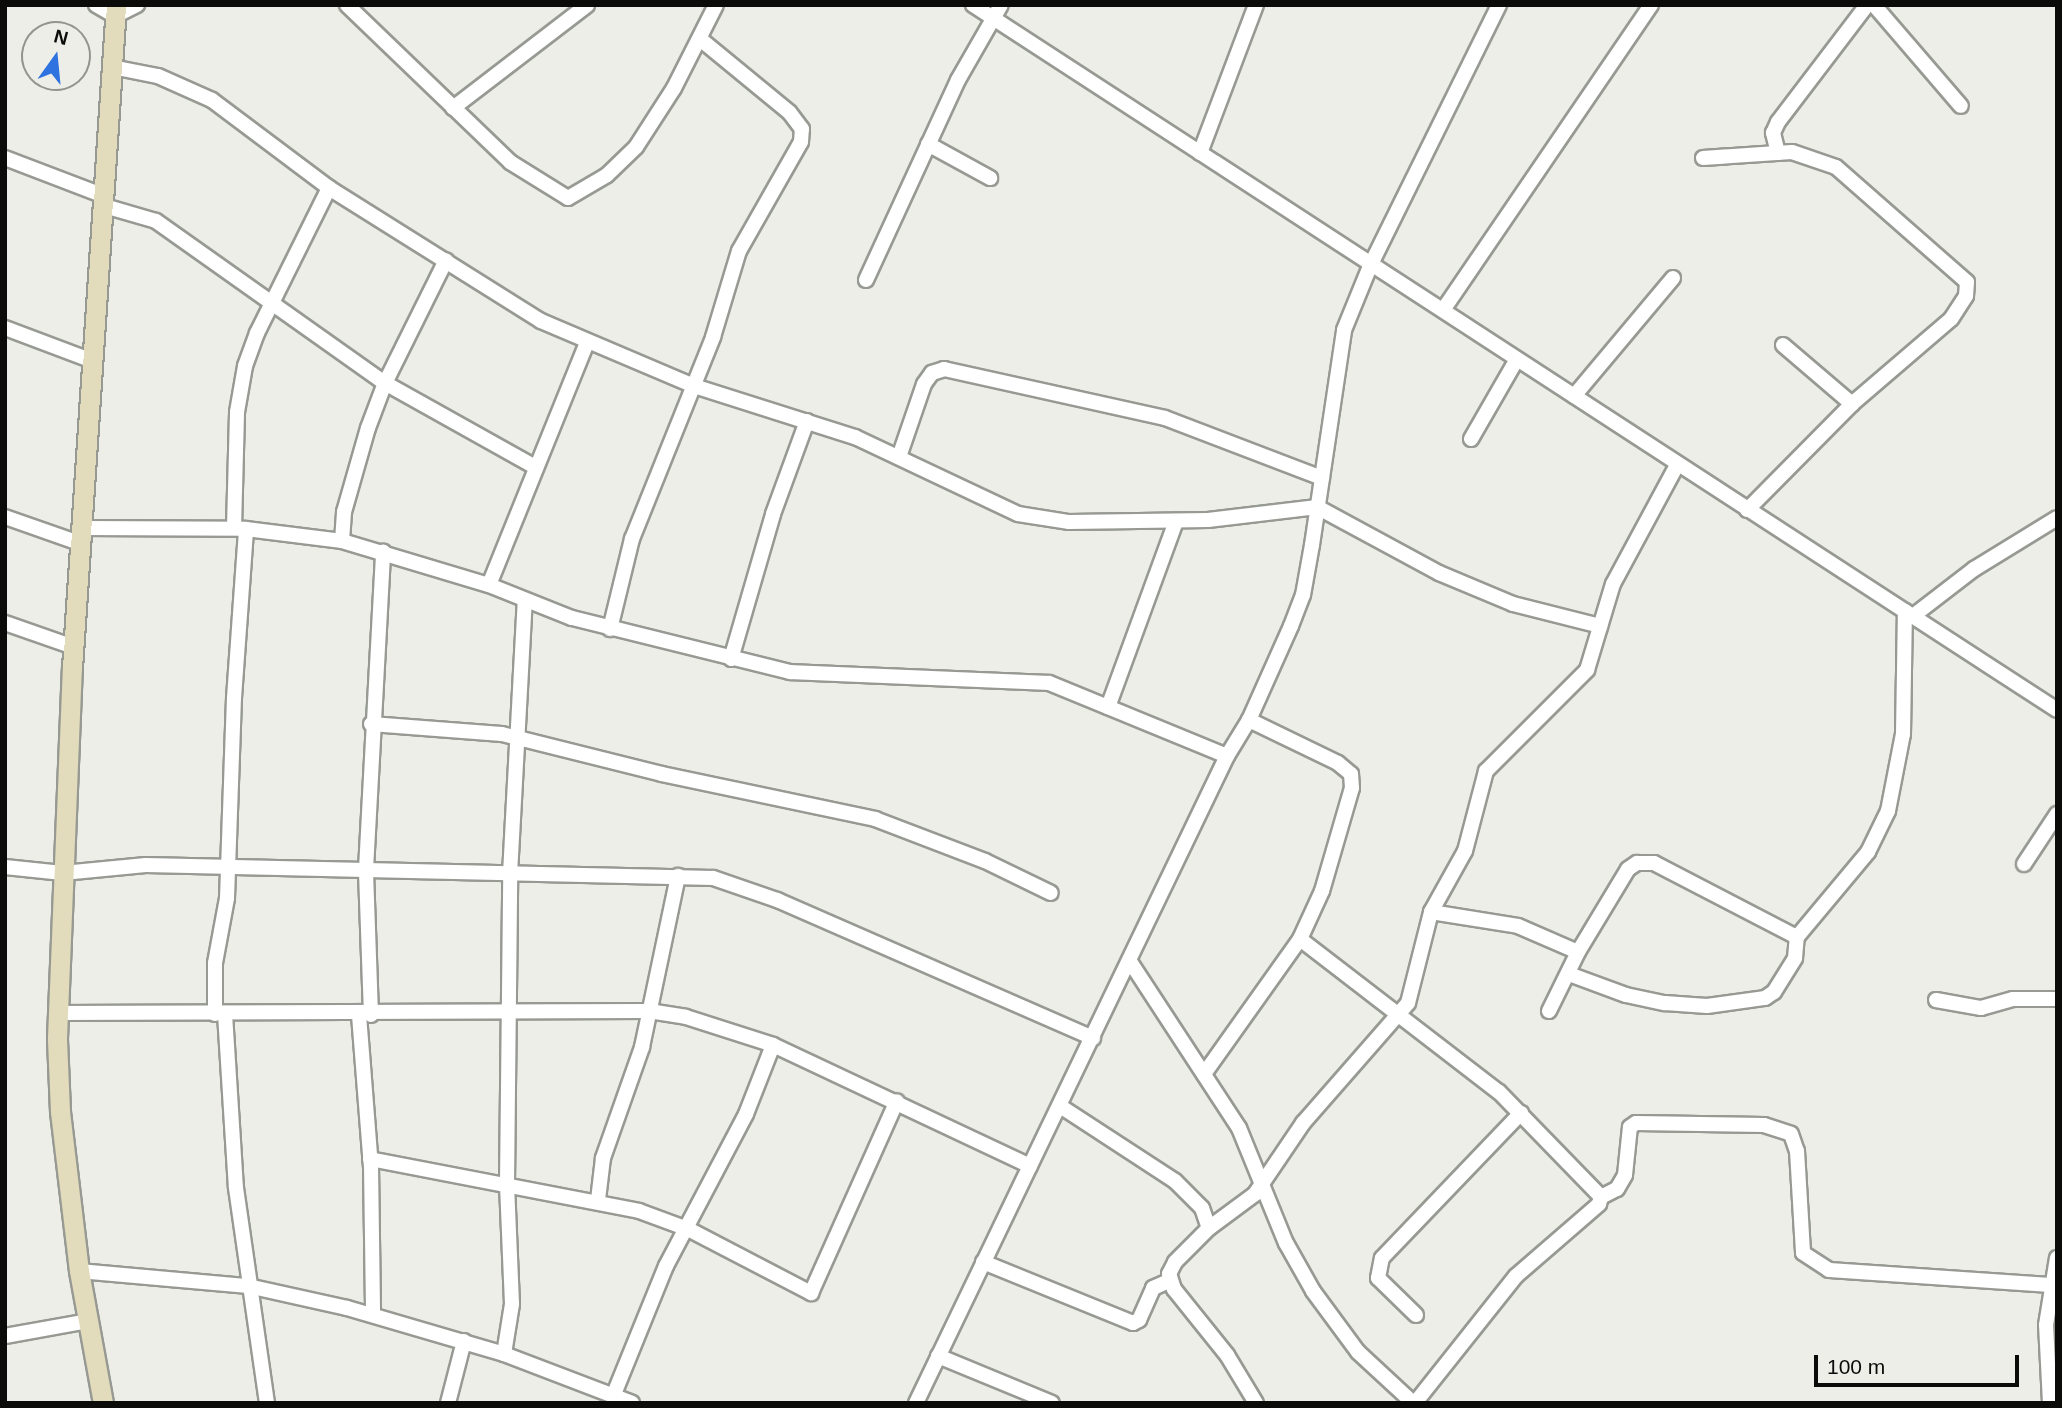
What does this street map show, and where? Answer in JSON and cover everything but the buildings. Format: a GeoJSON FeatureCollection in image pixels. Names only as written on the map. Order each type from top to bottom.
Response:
{"type":"FeatureCollection","features":[{"type":"Feature","properties":{"kind":"street"},"geometry":{"type":"LineString","coordinates":[[96,5],[115,10],[137,5]]}},
{"type":"Feature","properties":{"kind":"street"},"geometry":{"type":"LineString","coordinates":[[347,5],[510,162],[558,194],[576,197],[636,147],[700,39],[716,5]]}},
{"type":"Feature","properties":{"kind":"street"},"geometry":{"type":"LineString","coordinates":[[453,108],[587,5]]}},
{"type":"Feature","properties":{"kind":"street"},"geometry":{"type":"LineString","coordinates":[[974,5],[2057,710]]}},
{"type":"Feature","properties":{"kind":"street"},"geometry":{"type":"LineString","coordinates":[[866,280],[928,144],[991,18],[1001,5]]}},
{"type":"Feature","properties":{"kind":"street"},"geometry":{"type":"LineString","coordinates":[[1200,153],[1256,5]]}},
{"type":"Feature","properties":{"kind":"street"},"geometry":{"type":"LineString","coordinates":[[916,1403],[1131,963],[1227,756],[1249,720],[1303,595],[1344,330],[1371,264],[1499,5]]}},
{"type":"Feature","properties":{"kind":"street"},"geometry":{"type":"LineString","coordinates":[[1443,310],[1651,5]]}},
{"type":"Feature","properties":{"kind":"street"},"geometry":{"type":"LineString","coordinates":[[1777,153],[1773,133],[1778,122],[1867,5]]}},
{"type":"Feature","properties":{"kind":"street"},"geometry":{"type":"LineString","coordinates":[[1874,5],[1961,106]]}},
{"type":"Feature","properties":{"kind":"street"},"geometry":{"type":"LineString","coordinates":[[103,1403],[79,1271],[60,1111],[58,1013],[90,360],[115,10]]}},
{"type":"Feature","properties":{"kind":"street"},"geometry":{"type":"LineString","coordinates":[[610,629],[632,539],[694,386],[739,251],[797,154],[802,129],[789,112],[700,39]]}},
{"type":"Feature","properties":{"kind":"street"},"geometry":{"type":"LineString","coordinates":[[112,67],[188,86],[273,142],[329,188],[541,321],[587,343],[694,386],[807,421],[900,457],[1041,521],[1176,521],[1318,508],[1439,573],[1513,604],[1600,626]]}},
{"type":"Feature","properties":{"kind":"street"},"geometry":{"type":"LineString","coordinates":[[928,144],[990,178]]}},
{"type":"Feature","properties":{"kind":"street"},"geometry":{"type":"LineString","coordinates":[[1703,158],[1792,152],[1836,167],[1967,282],[1966,296],[1951,319],[1852,404],[1746,510]]}},
{"type":"Feature","properties":{"kind":"street"},"geometry":{"type":"LineString","coordinates":[[5,158],[156,221],[273,300],[385,383],[535,467]]}},
{"type":"Feature","properties":{"kind":"street"},"geometry":{"type":"LineString","coordinates":[[267,1403],[248,1286],[220,1014],[213,982],[227,904],[226,869],[240,528],[239,401],[245,366],[273,300],[329,188]]}},
{"type":"Feature","properties":{"kind":"street"},"geometry":{"type":"LineString","coordinates":[[342,541],[350,488],[385,383],[446,260]]}},
{"type":"Feature","properties":{"kind":"street"},"geometry":{"type":"LineString","coordinates":[[1574,396],[1673,278]]}},
{"type":"Feature","properties":{"kind":"street"},"geometry":{"type":"LineString","coordinates":[[5,328],[90,360]]}},
{"type":"Feature","properties":{"kind":"street"},"geometry":{"type":"LineString","coordinates":[[489,584],[587,343]]}},
{"type":"Feature","properties":{"kind":"street"},"geometry":{"type":"LineString","coordinates":[[1783,345],[1852,404]]}},
{"type":"Feature","properties":{"kind":"street"},"geometry":{"type":"LineString","coordinates":[[1471,439],[1517,359]]}},
{"type":"Feature","properties":{"kind":"street"},"geometry":{"type":"LineString","coordinates":[[900,457],[924,384],[932,373],[944,369],[1166,418],[1322,478]]}},
{"type":"Feature","properties":{"kind":"street"},"geometry":{"type":"LineString","coordinates":[[731,659],[773,514],[807,421]]}},
{"type":"Feature","properties":{"kind":"street"},"geometry":{"type":"LineString","coordinates":[[984,1262],[1133,1322],[1139,1320],[1153,1288],[1169,1281],[1175,1262],[1209,1228],[1262,1184],[1303,1124],[1398,1018],[1414,986],[1431,912],[1465,851],[1486,771],[1587,670],[1613,584],[1677,465]]}},
{"type":"Feature","properties":{"kind":"street"},"geometry":{"type":"LineString","coordinates":[[5,517],[82,536],[240,528],[342,541],[489,584],[525,601],[610,629],[790,672],[1049,683],[1227,756]]}},
{"type":"Feature","properties":{"kind":"street"},"geometry":{"type":"LineString","coordinates":[[1909,613],[2057,518]]}},
{"type":"Feature","properties":{"kind":"street"},"geometry":{"type":"LineString","coordinates":[[1108,708],[1176,521]]}},
{"type":"Feature","properties":{"kind":"street"},"geometry":{"type":"LineString","coordinates":[[373,1315],[365,1015],[366,869],[371,724],[383,551]]}},
{"type":"Feature","properties":{"kind":"street"},"geometry":{"type":"LineString","coordinates":[[504,1354],[512,1304],[507,1184],[510,874],[525,601]]}},
{"type":"Feature","properties":{"kind":"street"},"geometry":{"type":"LineString","coordinates":[[1569,974],[1626,995],[1665,1003],[1737,1003],[1774,992],[1795,958],[1797,937],[1868,852],[1888,811],[1903,734],[1909,613]]}},
{"type":"Feature","properties":{"kind":"street"},"geometry":{"type":"LineString","coordinates":[[5,622],[74,647]]}},
{"type":"Feature","properties":{"kind":"street"},"geometry":{"type":"LineString","coordinates":[[1203,1074],[1300,939],[1322,891],[1353,788],[1352,774],[1338,763],[1249,720]]}},
{"type":"Feature","properties":{"kind":"street"},"geometry":{"type":"LineString","coordinates":[[371,724],[516,737],[675,778],[875,819],[985,861],[1051,893]]}},
{"type":"Feature","properties":{"kind":"street"},"geometry":{"type":"LineString","coordinates":[[2024,864],[2057,814]]}},
{"type":"Feature","properties":{"kind":"street"},"geometry":{"type":"LineString","coordinates":[[1549,1011],[1578,952],[1628,869],[1637,863],[1654,863],[1797,937]]}},
{"type":"Feature","properties":{"kind":"street"},"geometry":{"type":"LineString","coordinates":[[5,867],[63,873],[146,865],[226,869],[366,869],[678,876],[744,886],[1093,1038]]}},
{"type":"Feature","properties":{"kind":"street"},"geometry":{"type":"LineString","coordinates":[[598,1200],[603,1158],[642,1047],[678,876]]}},
{"type":"Feature","properties":{"kind":"street"},"geometry":{"type":"LineString","coordinates":[[1431,912],[1518,926],[1578,952]]}},
{"type":"Feature","properties":{"kind":"street"},"geometry":{"type":"LineString","coordinates":[[1300,939],[1398,1018],[1499,1091],[1601,1197]]}},
{"type":"Feature","properties":{"kind":"street"},"geometry":{"type":"LineString","coordinates":[[1131,963],[1239,1128],[1286,1243],[1320,1301],[1358,1352],[1414,1403],[1516,1276],[1599,1205],[1601,1197],[1622,1182],[1627,1137],[1636,1123],[1782,1128],[1791,1134],[1797,1152],[1799,1237],[1802,1254],[1810,1262],[1829,1270],[2050,1285]]}},
{"type":"Feature","properties":{"kind":"street"},"geometry":{"type":"LineString","coordinates":[[1936,1000],[1981,1008],[2013,999],[2057,999]]}},
{"type":"Feature","properties":{"kind":"street"},"geometry":{"type":"LineString","coordinates":[[58,1013],[365,1015],[649,1011],[686,1017],[773,1045],[897,1101],[1030,1167]]}},
{"type":"Feature","properties":{"kind":"street"},"geometry":{"type":"LineString","coordinates":[[614,1394],[666,1266],[688,1229],[751,1103],[773,1045]]}},
{"type":"Feature","properties":{"kind":"street"},"geometry":{"type":"LineString","coordinates":[[370,1158],[507,1184],[534,1194],[598,1200],[688,1229],[811,1293],[897,1101]]}},
{"type":"Feature","properties":{"kind":"street"},"geometry":{"type":"LineString","coordinates":[[1059,1106],[1174,1181],[1202,1208],[1209,1228]]}},
{"type":"Feature","properties":{"kind":"street"},"geometry":{"type":"LineString","coordinates":[[1416,1315],[1378,1278],[1382,1258],[1521,1113]]}},
{"type":"Feature","properties":{"kind":"street"},"geometry":{"type":"LineString","coordinates":[[2050,1403],[2046,1325],[2050,1285],[2057,1258]]}},
{"type":"Feature","properties":{"kind":"street"},"geometry":{"type":"LineString","coordinates":[[79,1271],[248,1286],[373,1315],[504,1354],[632,1403]]}},
{"type":"Feature","properties":{"kind":"street"},"geometry":{"type":"LineString","coordinates":[[1169,1281],[1227,1355],[1256,1403]]}},
{"type":"Feature","properties":{"kind":"street"},"geometry":{"type":"LineString","coordinates":[[5,1336],[88,1321]]}},
{"type":"Feature","properties":{"kind":"street"},"geometry":{"type":"LineString","coordinates":[[2046,1325],[2057,1338]]}},
{"type":"Feature","properties":{"kind":"street"},"geometry":{"type":"LineString","coordinates":[[448,1403],[464,1341]]}},
{"type":"Feature","properties":{"kind":"street"},"geometry":{"type":"LineString","coordinates":[[938,1356],[1052,1403]]}}]}
